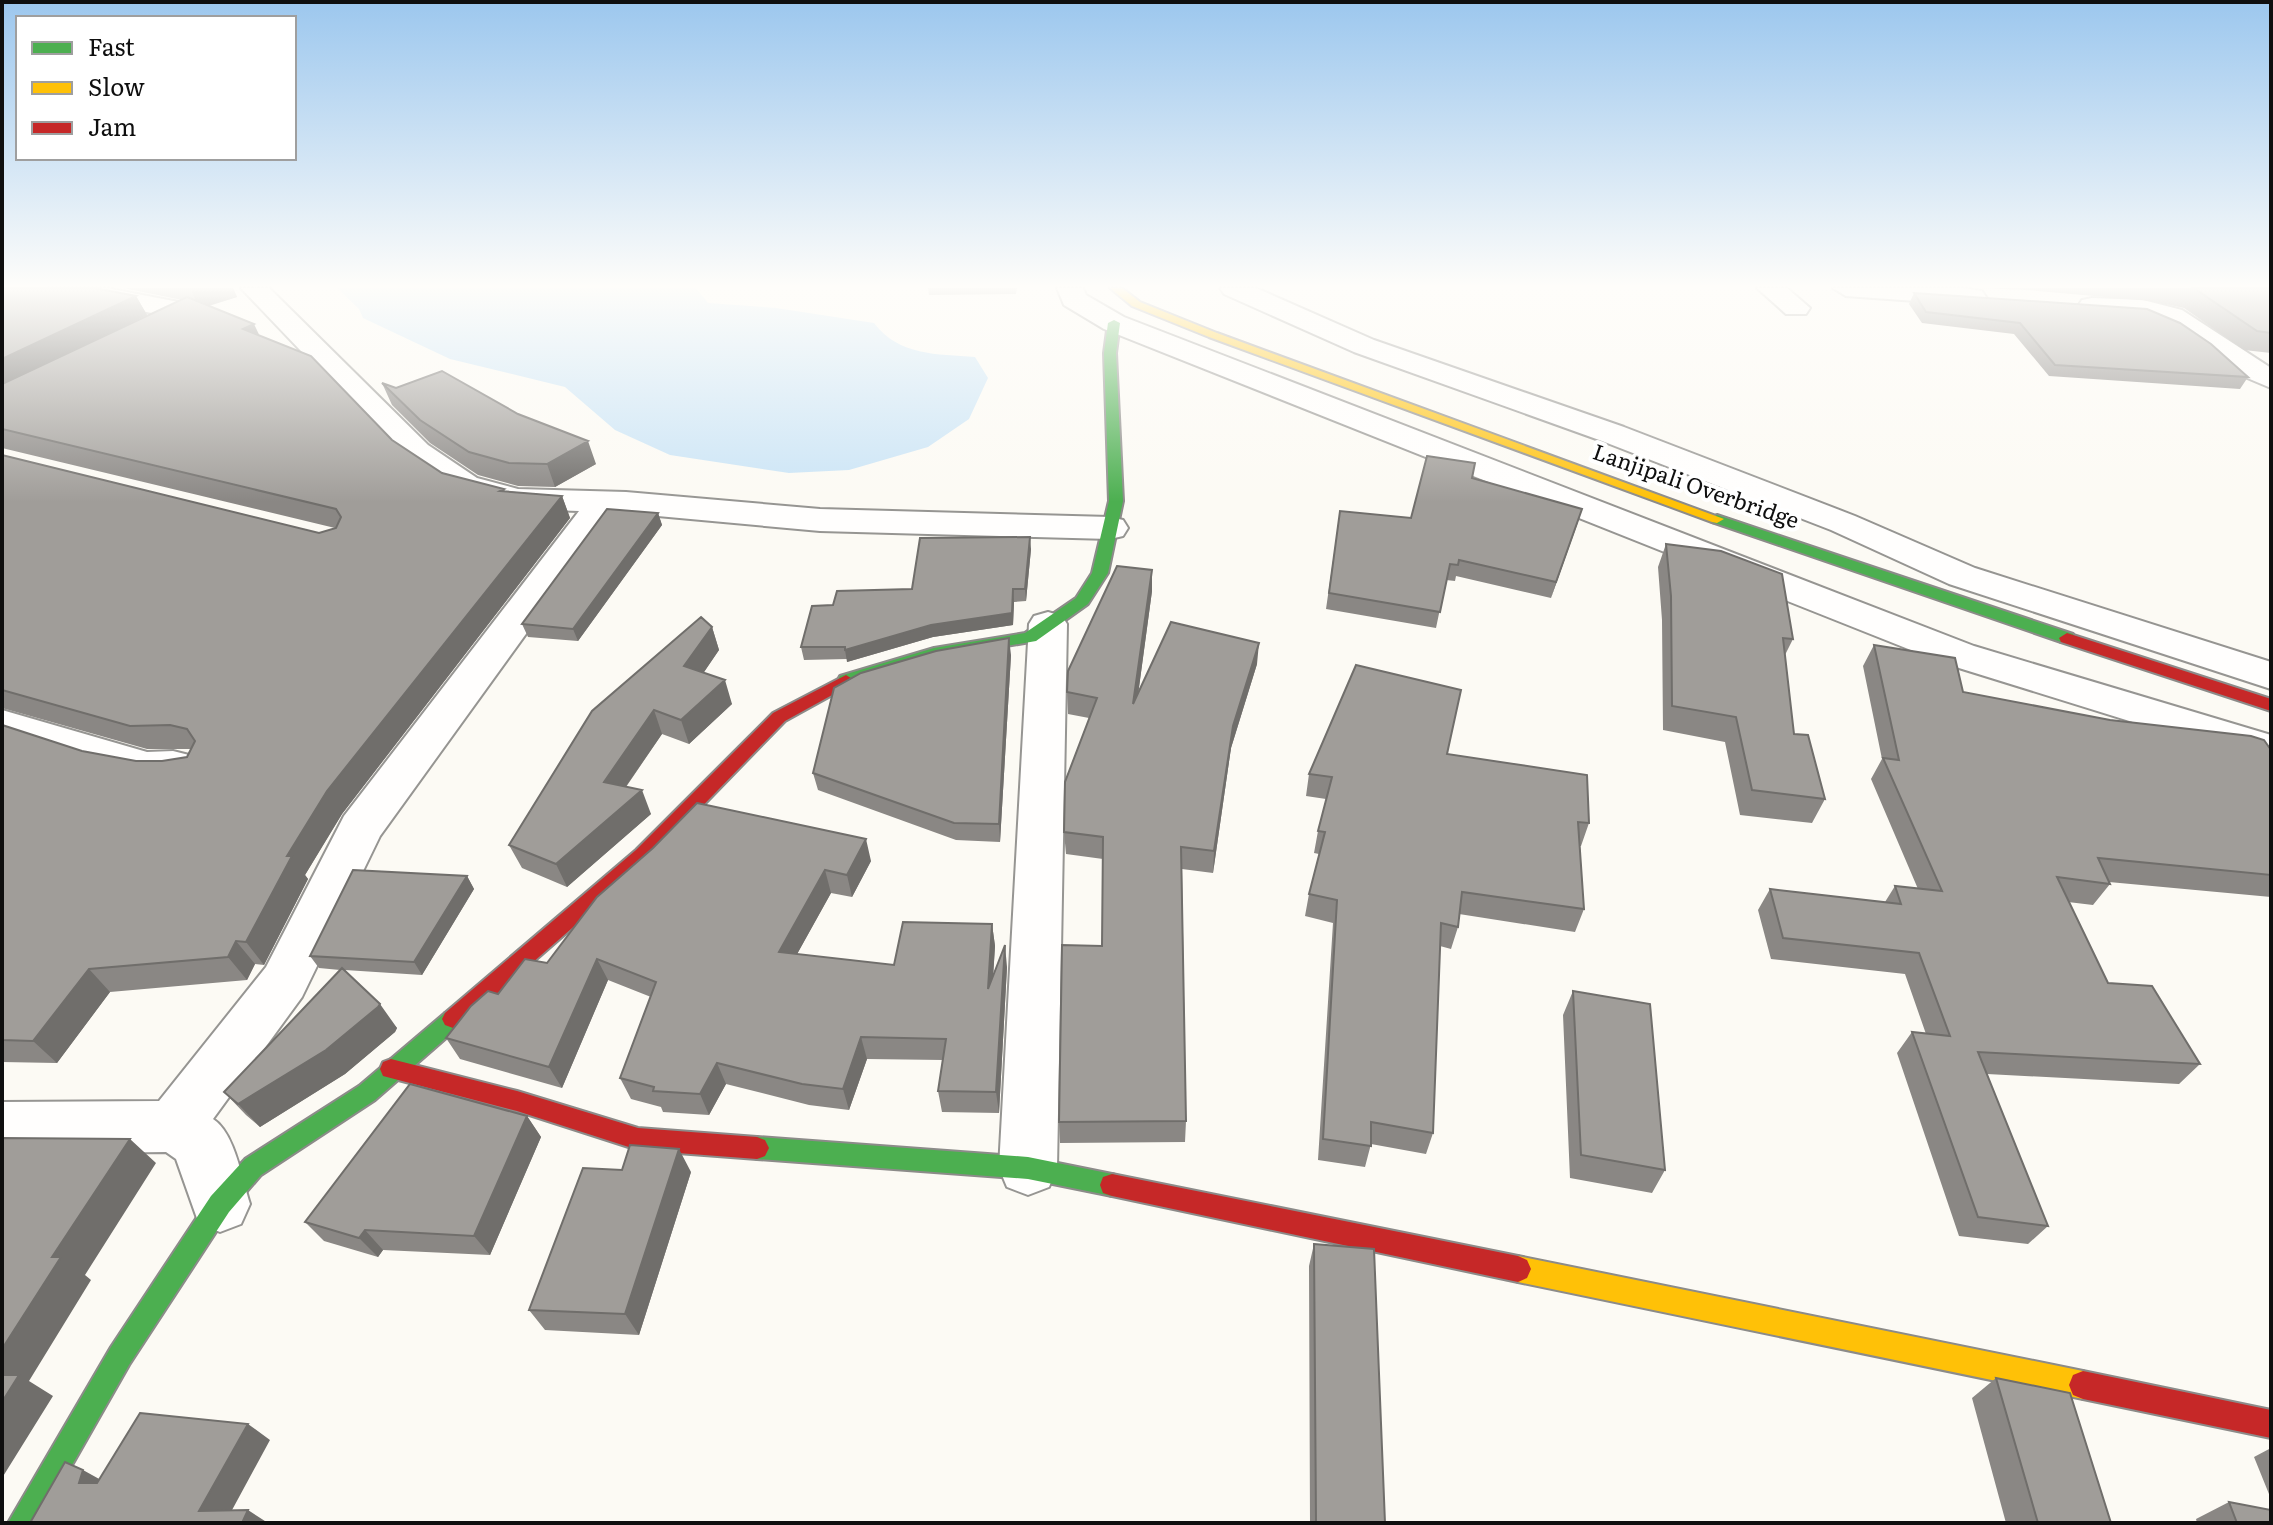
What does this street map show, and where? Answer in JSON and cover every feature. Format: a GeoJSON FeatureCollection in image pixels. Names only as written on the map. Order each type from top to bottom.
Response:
{"type":"FeatureCollection","features":[{"type":"Feature","properties":{"kind":"street"},"geometry":{"type":"LineString","coordinates":[[324,359],[416,452],[465,485],[517,499],[604,502],[820,520],[1110,528]]}},
{"type":"Feature","properties":{"kind":"street"},"geometry":{"type":"LineString","coordinates":[[23,1523],[120,1356],[220,1204],[253,1167],[367,1093],[391,1069],[643,855],[779,717],[849,678],[934,653],[1030,637],[1082,601],[1100,573],[1116,501],[1110,359]]}},
{"type":"Feature","properties":{"kind":"street"},"geometry":{"type":"LineString","coordinates":[[1244,359],[1960,655],[2271,750]]}},
{"type":"Feature","properties":{"kind":"street","name":"Lanjipali Overbridge"},"geometry":{"type":"LineString","coordinates":[[1278,359],[1524,451],[1894,581],[2271,705]]}},
{"type":"Feature","properties":{"kind":"street"},"geometry":{"type":"LineString","coordinates":[[1401,359],[1613,434],[1843,523],[1962,576],[2271,676]]}},
{"type":"Feature","properties":{"kind":"street"},"geometry":{"type":"LineString","coordinates":[[2232,359],[2249,371],[2271,379]]}},
{"type":"Feature","properties":{"kind":"street"},"geometry":{"type":"LineString","coordinates":[[174,1126],[284,982],[360,828],[604,502]]}},
{"type":"Feature","properties":{"kind":"street"},"geometry":{"type":"LineString","coordinates":[[1028,1168],[1048,624]]}},
{"type":"Feature","properties":{"kind":"street"},"geometry":{"type":"LineString","coordinates":[[2,724],[147,767],[187,766]]}},
{"type":"Feature","properties":{"kind":"street"},"geometry":{"type":"LineString","coordinates":[[391,1069],[517,1101],[638,1139],[1028,1168],[2271,1424]]}},
{"type":"Feature","properties":{"kind":"street"},"geometry":{"type":"LineString","coordinates":[[2,1128],[129,1129],[174,1126],[200,1143],[220,1204]]}},
{"type":"Feature","properties":{"kind":"water"},"geometry":{"type":"Polygon","coordinates":[[[451,359],[976,359],[988,378],[969,419],[928,447],[849,470],[789,473],[670,455],[615,430],[565,387],[451,359]]]}},
{"type":"Feature","properties":{"kind":"building"},"geometry":{"type":"Polygon","coordinates":[[[55,359],[314,359],[392,440],[442,473],[504,489],[500,491],[562,496],[327,791],[287,856],[292,856],[246,942],[236,941],[228,957],[89,969],[33,1041],[2,1040],[2,725],[82,751],[136,761],[187,757],[195,741],[187,729],[170,725],[130,726],[2,690],[2,455],[319,533],[336,528],[341,517],[336,509],[2,429],[2,384],[55,359]]]}},
{"type":"Feature","properties":{"kind":"building"},"geometry":{"type":"Polygon","coordinates":[[[2050,359],[2228,359],[2248,377],[2055,365],[2050,359]]]}},
{"type":"Feature","properties":{"kind":"building"},"geometry":{"type":"Polygon","coordinates":[[[442,371],[518,414],[588,441],[547,464],[509,463],[469,452],[420,420],[382,383],[396,388],[442,371]]]}},
{"type":"Feature","properties":{"kind":"building"},"geometry":{"type":"Polygon","coordinates":[[[1427,456],[1475,463],[1472,478],[1582,509],[1556,582],[1459,560],[1458,565],[1450,564],[1440,612],[1329,593],[1340,511],[1411,518],[1427,456]]]}},
{"type":"Feature","properties":{"kind":"building"},"geometry":{"type":"Polygon","coordinates":[[[607,509],[658,513],[573,629],[522,624],[607,509]]]}},
{"type":"Feature","properties":{"kind":"building"},"geometry":{"type":"Polygon","coordinates":[[[1030,537],[1025,589],[1013,589],[1012,613],[931,625],[845,650],[845,647],[801,647],[812,606],[833,605],[837,591],[912,589],[920,538],[1030,537]]]}},
{"type":"Feature","properties":{"kind":"building"},"geometry":{"type":"Polygon","coordinates":[[[1666,544],[1721,551],[1782,574],[1793,639],[1783,638],[1794,734],[1808,735],[1825,799],[1752,790],[1736,717],[1672,706],[1671,596],[1666,544]]]}},
{"type":"Feature","properties":{"kind":"building"},"geometry":{"type":"Polygon","coordinates":[[[1117,566],[1152,570],[1133,704],[1171,622],[1259,643],[1233,726],[1214,851],[1181,847],[1186,1121],[1059,1122],[1062,945],[1102,946],[1103,837],[1064,832],[1065,782],[1097,698],[1067,692],[1068,671],[1117,566]]]}},
{"type":"Feature","properties":{"kind":"building"},"geometry":{"type":"Polygon","coordinates":[[[701,617],[712,627],[684,666],[725,680],[681,720],[654,710],[604,782],[642,790],[556,864],[509,845],[592,711],[701,617]]]}},
{"type":"Feature","properties":{"kind":"building"},"geometry":{"type":"Polygon","coordinates":[[[1009,638],[999,824],[954,823],[813,773],[834,688],[861,673],[936,651],[1009,638]]]}},
{"type":"Feature","properties":{"kind":"building"},"geometry":{"type":"Polygon","coordinates":[[[1874,645],[1955,658],[1963,692],[2110,720],[2251,736],[2264,740],[2271,750],[2271,875],[2098,858],[2110,884],[2057,877],[2108,983],[2152,986],[2200,1064],[1978,1052],[2048,1226],[1978,1217],[1912,1032],[1950,1036],[1919,953],[1783,938],[1770,889],[1901,904],[1895,886],[1942,891],[1883,758],[1899,760],[1874,645]]]}},
{"type":"Feature","properties":{"kind":"building"},"geometry":{"type":"Polygon","coordinates":[[[1356,665],[1461,690],[1447,754],[1587,775],[1589,823],[1578,822],[1584,909],[1462,892],[1458,927],[1441,923],[1433,1133],[1371,1122],[1371,1146],[1323,1139],[1337,900],[1309,894],[1325,832],[1318,831],[1332,777],[1309,774],[1356,665]]]}},
{"type":"Feature","properties":{"kind":"building"},"geometry":{"type":"Polygon","coordinates":[[[697,803],[866,839],[847,875],[825,870],[779,952],[894,965],[903,922],[992,924],[988,989],[1005,945],[996,1092],[938,1091],[946,1039],[861,1037],[843,1089],[802,1084],[717,1063],[700,1094],[653,1091],[654,1087],[620,1078],[656,982],[597,959],[549,1067],[446,1038],[471,1006],[488,991],[498,994],[525,959],[547,963],[597,897],[653,848],[697,803]]]}},
{"type":"Feature","properties":{"kind":"building"},"geometry":{"type":"Polygon","coordinates":[[[353,870],[467,876],[414,962],[310,956],[353,870]]]}},
{"type":"Feature","properties":{"kind":"building"},"geometry":{"type":"Polygon","coordinates":[[[342,968],[380,1004],[378,1007],[326,1050],[238,1104],[224,1092],[342,968]]]}},
{"type":"Feature","properties":{"kind":"building"},"geometry":{"type":"Polygon","coordinates":[[[1573,991],[1650,1004],[1665,1170],[1581,1155],[1573,991]]]}},
{"type":"Feature","properties":{"kind":"building"},"geometry":{"type":"Polygon","coordinates":[[[410,1084],[527,1116],[474,1236],[365,1230],[359,1238],[305,1222],[410,1084]]]}},
{"type":"Feature","properties":{"kind":"building"},"geometry":{"type":"Polygon","coordinates":[[[2,1138],[130,1139],[52,1257],[61,1257],[2,1349],[2,1138]]]}},
{"type":"Feature","properties":{"kind":"building"},"geometry":{"type":"Polygon","coordinates":[[[630,1145],[679,1149],[625,1314],[529,1310],[583,1168],[622,1170],[630,1145]]]}},
{"type":"Feature","properties":{"kind":"building"},"geometry":{"type":"Polygon","coordinates":[[[1314,1244],[1374,1249],[1385,1523],[1316,1523],[1314,1244]]]}},
{"type":"Feature","properties":{"kind":"building"},"geometry":{"type":"Polygon","coordinates":[[[2,1375],[19,1375],[2,1402],[2,1375]]]}},
{"type":"Feature","properties":{"kind":"building"},"geometry":{"type":"Polygon","coordinates":[[[1996,1378],[2070,1393],[2111,1523],[2038,1523],[1996,1378]]]}},
{"type":"Feature","properties":{"kind":"building"},"geometry":{"type":"Polygon","coordinates":[[[140,1413],[248,1424],[199,1511],[248,1510],[242,1523],[30,1523],[65,1462],[83,1470],[79,1483],[97,1483],[140,1413]]]}},
{"type":"Feature","properties":{"kind":"building"},"geometry":{"type":"Polygon","coordinates":[[[2229,1502],[2271,1510],[2271,1523],[2237,1523],[2229,1502]]]}},
{"type":"Feature","properties":{"kind":"traffic: fast"},"geometry":{"type":"LineString","coordinates":[[846,680],[934,653],[1030,637],[1082,601],[1100,573],[1116,501],[1110,359]]}},
{"type":"Feature","properties":{"kind":"traffic: fast"},"geometry":{"type":"LineString","coordinates":[[1717,519],[2067,638]]}},
{"type":"Feature","properties":{"kind":"traffic: fast"},"geometry":{"type":"LineString","coordinates":[[23,1523],[120,1356],[220,1204],[253,1167],[367,1093],[453,1019]]}},
{"type":"Feature","properties":{"kind":"traffic: fast"},"geometry":{"type":"LineString","coordinates":[[757,1148],[1028,1168],[1112,1185]]}},
{"type":"Feature","properties":{"kind":"traffic: slow"},"geometry":{"type":"LineString","coordinates":[[1279,359],[1717,519]]}},
{"type":"Feature","properties":{"kind":"traffic: slow"},"geometry":{"type":"LineString","coordinates":[[1518,1269],[2083,1385]]}},
{"type":"Feature","properties":{"kind":"traffic: jam"},"geometry":{"type":"LineString","coordinates":[[2067,638],[2271,705]]}},
{"type":"Feature","properties":{"kind":"traffic: jam"},"geometry":{"type":"LineString","coordinates":[[453,1019],[643,855],[779,717],[846,680]]}},
{"type":"Feature","properties":{"kind":"traffic: jam"},"geometry":{"type":"LineString","coordinates":[[391,1069],[517,1101],[638,1139],[757,1148]]}},
{"type":"Feature","properties":{"kind":"traffic: jam"},"geometry":{"type":"LineString","coordinates":[[1112,1185],[1518,1269]]}},
{"type":"Feature","properties":{"kind":"traffic: jam"},"geometry":{"type":"LineString","coordinates":[[2083,1385],[2271,1424]]}}]}
